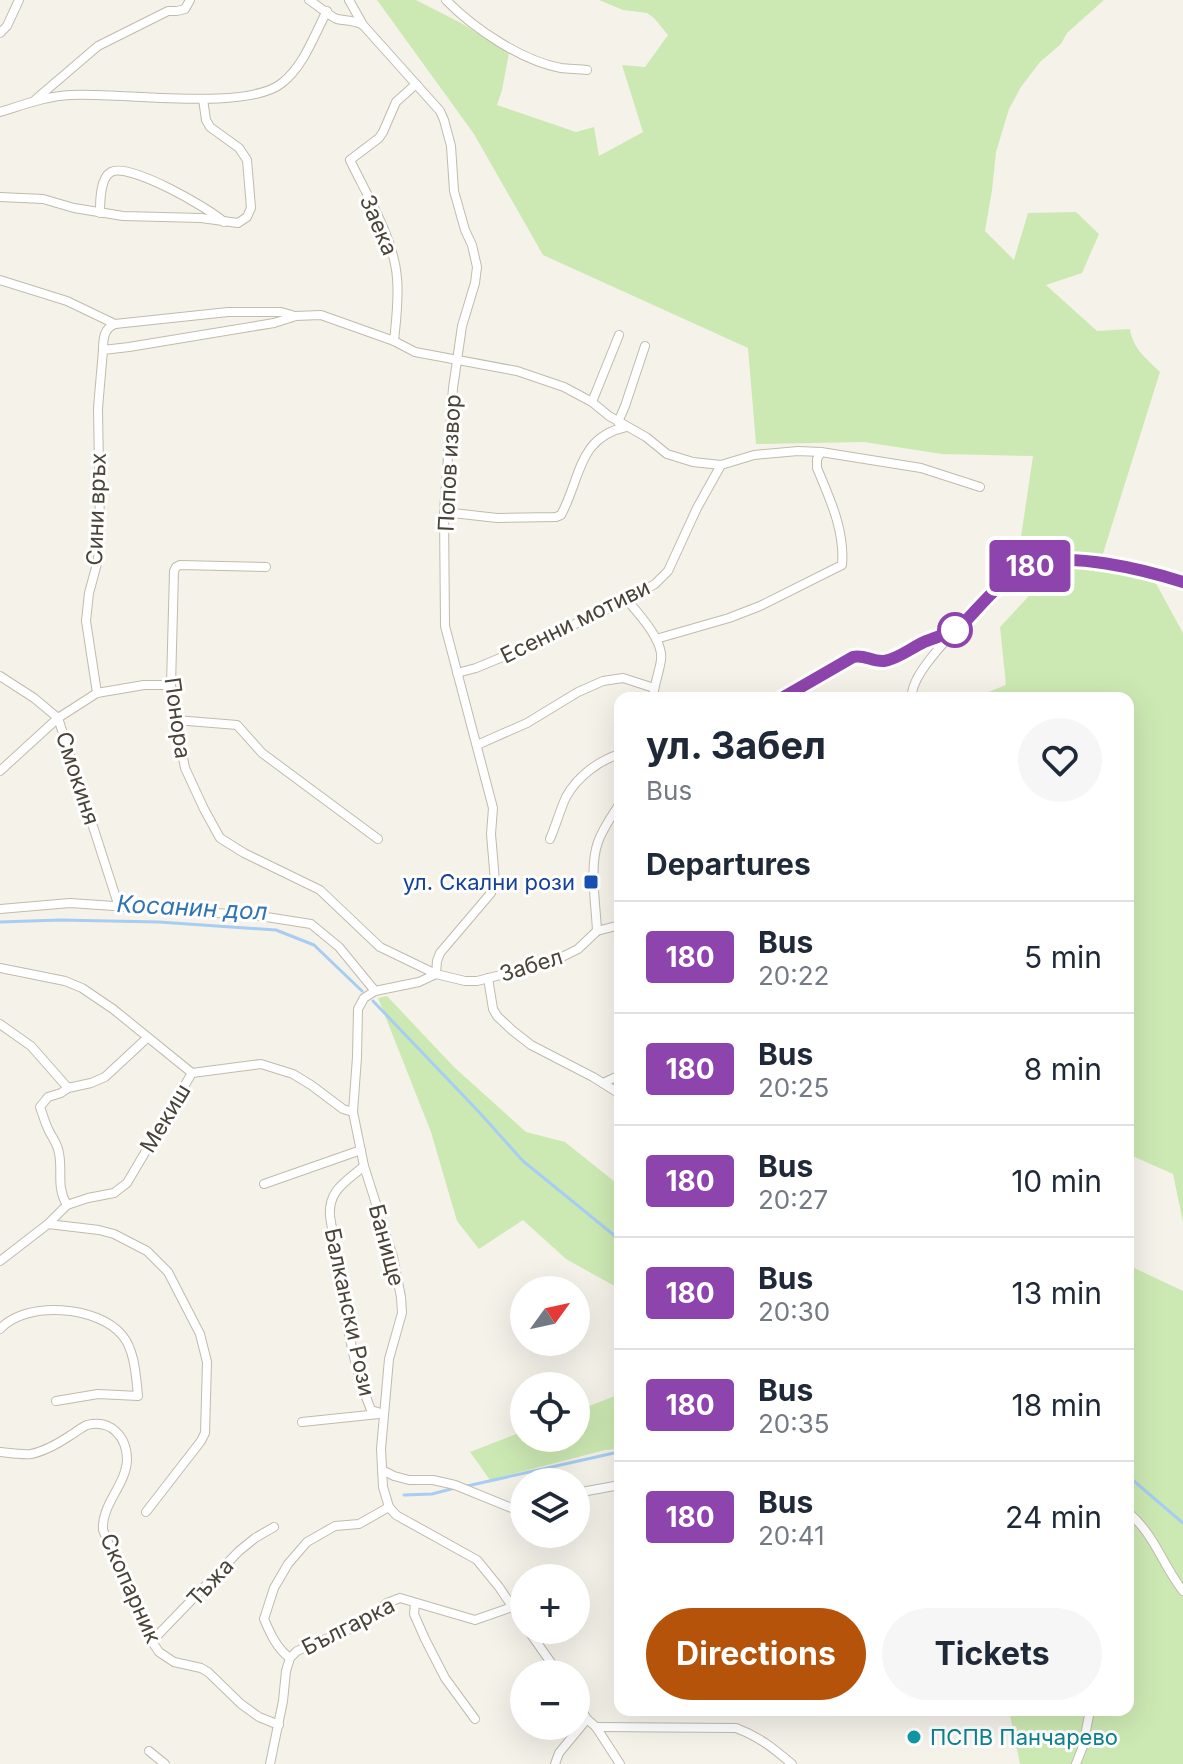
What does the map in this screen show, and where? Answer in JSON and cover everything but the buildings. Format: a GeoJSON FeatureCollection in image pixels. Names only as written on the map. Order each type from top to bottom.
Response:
{"type":"FeatureCollection","features":[{"type":"Feature","properties":{"kind":"street"},"geometry":{"type":"LineString","coordinates":[[0,33],[7,26],[19,0]]}},
{"type":"Feature","properties":{"kind":"street"},"geometry":{"type":"LineString","coordinates":[[33,101],[98,46],[168,11],[185,9],[190,0]]}},
{"type":"Feature","properties":{"kind":"street","name":"Попов извор"},"geometry":{"type":"LineString","coordinates":[[309,0],[334,18],[363,25],[431,99],[444,120],[451,146],[454,191],[477,267],[457,359],[444,512],[445,626],[493,808],[491,834],[495,881],[491,893],[440,953],[436,974]]}},
{"type":"Feature","properties":{"kind":"street"},"geometry":{"type":"LineString","coordinates":[[349,0],[363,25]]}},
{"type":"Feature","properties":{"kind":"street"},"geometry":{"type":"LineString","coordinates":[[446,0],[469,21],[535,61],[561,68],[587,70]]}},
{"type":"Feature","properties":{"kind":"street"},"geometry":{"type":"LineString","coordinates":[[0,112],[42,98],[82,94],[203,99],[267,92],[282,84],[301,63],[327,11]]}},
{"type":"Feature","properties":{"kind":"street","name":"Заека"},"geometry":{"type":"LineString","coordinates":[[394,341],[398,294],[396,265],[350,160],[379,138],[396,102],[416,84]]}},
{"type":"Feature","properties":{"kind":"street"},"geometry":{"type":"LineString","coordinates":[[0,197],[43,199],[123,216],[201,218],[238,223],[247,217],[251,208],[248,166],[239,148],[210,127],[203,99]]}},
{"type":"Feature","properties":{"kind":"street"},"geometry":{"type":"LineString","coordinates":[[100,213],[106,177],[116,170],[154,180],[203,206],[225,222]]}},
{"type":"Feature","properties":{"kind":"street"},"geometry":{"type":"LineString","coordinates":[[0,280],[67,301],[115,324],[228,312],[281,312],[295,316]]}},
{"type":"Feature","properties":{"kind":"street"},"geometry":{"type":"LineString","coordinates":[[103,350],[274,323],[295,316],[321,315],[394,341],[415,352],[517,371],[564,387],[646,437],[667,454],[693,462],[721,465],[754,455],[821,452],[921,468],[980,487]]}},
{"type":"Feature","properties":{"kind":"street","name":"Сини връх"},"geometry":{"type":"LineString","coordinates":[[97,693],[86,621],[89,593],[98,560],[100,531],[98,408],[103,350],[106,333],[115,324]]}},
{"type":"Feature","properties":{"kind":"street"},"geometry":{"type":"LineString","coordinates":[[592,402],[619,335]]}},
{"type":"Feature","properties":{"kind":"street"},"geometry":{"type":"LineString","coordinates":[[623,424],[625,406],[645,346]]}},
{"type":"Feature","properties":{"kind":"street"},"geometry":{"type":"LineString","coordinates":[[444,512],[497,518],[561,515],[589,448],[600,437],[623,424]]}},
{"type":"Feature","properties":{"kind":"street"},"geometry":{"type":"LineString","coordinates":[[656,639],[729,618],[842,565],[838,522],[817,468],[821,452]]}},
{"type":"Feature","properties":{"kind":"street","name":"Есенни мотиви"},"geometry":{"type":"LineString","coordinates":[[457,673],[500,658],[655,584],[668,571],[721,465]]}},
{"type":"Feature","properties":{"kind":"street"},"geometry":{"type":"LineString","coordinates":[[793,692],[853,657],[882,661],[952,632],[1013,575],[1030,565],[1067,561],[1130,567],[1183,582]]}},
{"type":"Feature","properties":{"kind":"street","name":"Понора"},"geometry":{"type":"LineString","coordinates":[[266,567],[180,565],[174,571],[171,685],[185,768],[220,838],[320,890],[380,947],[436,974]]}},
{"type":"Feature","properties":{"kind":"street"},"geometry":{"type":"LineString","coordinates":[[627,600],[661,649],[654,692]]}},
{"type":"Feature","properties":{"kind":"street"},"geometry":{"type":"LineString","coordinates":[[911,692],[919,675],[952,632]]}},
{"type":"Feature","properties":{"kind":"street","name":"Смокиня"},"geometry":{"type":"LineString","coordinates":[[0,676],[58,718],[119,907]]}},
{"type":"Feature","properties":{"kind":"street"},"geometry":{"type":"LineString","coordinates":[[477,745],[527,723],[578,692],[603,681],[623,678],[654,688]]}},
{"type":"Feature","properties":{"kind":"street"},"geometry":{"type":"LineString","coordinates":[[0,771],[58,718],[97,693],[144,685],[171,685]]}},
{"type":"Feature","properties":{"kind":"street"},"geometry":{"type":"LineString","coordinates":[[176,720],[237,725],[262,753],[378,839]]}},
{"type":"Feature","properties":{"kind":"street"},"geometry":{"type":"LineString","coordinates":[[550,839],[567,795],[595,766],[614,756]]}},
{"type":"Feature","properties":{"kind":"street"},"geometry":{"type":"LineString","coordinates":[[614,813],[600,837],[594,860],[597,931],[614,927]]}},
{"type":"Feature","properties":{"kind":"street"},"geometry":{"type":"LineString","coordinates":[[0,909],[70,903],[260,916],[311,924],[339,947],[375,991]]}},
{"type":"Feature","properties":{"kind":"street","name":"Забел"},"geometry":{"type":"LineString","coordinates":[[375,991],[419,982],[436,974],[477,981],[552,962],[578,949],[597,931]]}},
{"type":"Feature","properties":{"kind":"street"},"geometry":{"type":"LineString","coordinates":[[0,968],[65,981],[82,988],[192,1073]]}},
{"type":"Feature","properties":{"kind":"street"},"geometry":{"type":"LineString","coordinates":[[488,978],[493,1009],[513,1031],[531,1045],[614,1090]]}},
{"type":"Feature","properties":{"kind":"street","name":"Банище"},"geometry":{"type":"LineString","coordinates":[[375,991],[364,998],[358,1009],[353,1112],[364,1166],[392,1253],[401,1297],[402,1313],[389,1359],[381,1449],[383,1487],[389,1507]]}},
{"type":"Feature","properties":{"kind":"street"},"geometry":{"type":"LineString","coordinates":[[0,1024],[31,1046],[68,1088]]}},
{"type":"Feature","properties":{"kind":"street"},"geometry":{"type":"LineString","coordinates":[[67,1205],[58,1177],[61,1165],[58,1147],[40,1107],[48,1097],[105,1077],[147,1038]]}},
{"type":"Feature","properties":{"kind":"street","name":"Мекиш"},"geometry":{"type":"LineString","coordinates":[[0,1261],[67,1205],[114,1193],[127,1183],[192,1073],[261,1064],[293,1074],[343,1109],[353,1112]]}},
{"type":"Feature","properties":{"kind":"street"},"geometry":{"type":"LineString","coordinates":[[603,1083],[614,1078]]}},
{"type":"Feature","properties":{"kind":"street"},"geometry":{"type":"LineString","coordinates":[[264,1184],[361,1150]]}},
{"type":"Feature","properties":{"kind":"street","name":"Балкански Рози"},"geometry":{"type":"LineString","coordinates":[[364,1166],[333,1195],[329,1205],[344,1311],[362,1389],[371,1410],[384,1414]]}},
{"type":"Feature","properties":{"kind":"street"},"geometry":{"type":"LineString","coordinates":[[48,1224],[114,1234],[147,1251],[168,1272],[200,1334],[207,1362],[205,1433],[146,1512]]}},
{"type":"Feature","properties":{"kind":"street"},"geometry":{"type":"LineString","coordinates":[[0,1329],[9,1321],[32,1312],[63,1310],[82,1311],[119,1331],[128,1343],[138,1396],[98,1394],[56,1401]]}},
{"type":"Feature","properties":{"kind":"street"},"geometry":{"type":"LineString","coordinates":[[302,1422],[384,1414]]}},
{"type":"Feature","properties":{"kind":"street","name":"Скопарник"},"geometry":{"type":"LineString","coordinates":[[0,1452],[31,1454],[57,1445],[86,1425],[110,1426],[120,1436],[126,1449],[127,1463],[104,1519],[103,1530],[151,1642],[174,1662],[208,1672],[241,1704],[259,1717],[279,1725]]}},
{"type":"Feature","properties":{"kind":"street"},"geometry":{"type":"LineString","coordinates":[[382,1470],[409,1480],[433,1480],[455,1485],[510,1507]]}},
{"type":"Feature","properties":{"kind":"street"},"geometry":{"type":"LineString","coordinates":[[590,1490],[614,1486]]}},
{"type":"Feature","properties":{"kind":"street"},"geometry":{"type":"LineString","coordinates":[[290,1658],[277,1644],[264,1619],[274,1588],[288,1564],[307,1542],[335,1526],[359,1524],[389,1507],[396,1515],[477,1560],[510,1604]]}},
{"type":"Feature","properties":{"kind":"street"},"geometry":{"type":"LineString","coordinates":[[1134,1518],[1146,1529],[1183,1591]]}},
{"type":"Feature","properties":{"kind":"street","name":"Тъжа"},"geometry":{"type":"LineString","coordinates":[[151,1642],[239,1551],[274,1527]]}},
{"type":"Feature","properties":{"kind":"street","name":"Българка"},"geometry":{"type":"LineString","coordinates":[[270,1764],[286,1671],[290,1658],[297,1651],[357,1626],[400,1598],[475,1620],[510,1608]]}},
{"type":"Feature","properties":{"kind":"street"},"geometry":{"type":"LineString","coordinates":[[415,1603],[414,1614],[441,1670],[475,1719]]}},
{"type":"Feature","properties":{"kind":"street"},"geometry":{"type":"LineString","coordinates":[[1076,1764],[1089,1716]]}},
{"type":"Feature","properties":{"kind":"street"},"geometry":{"type":"LineString","coordinates":[[590,1722],[620,1764]]}},
{"type":"Feature","properties":{"kind":"street"},"geometry":{"type":"LineString","coordinates":[[596,1727],[736,1728],[768,1743],[792,1764]]}},
{"type":"Feature","properties":{"kind":"street"},"geometry":{"type":"LineString","coordinates":[[545,1764],[570,1740]]}},
{"type":"Feature","properties":{"kind":"street"},"geometry":{"type":"LineString","coordinates":[[149,1751],[165,1764]]}},
{"type":"Feature","properties":{"kind":"street"},"geometry":{"type":"LineString","coordinates":[[555,1764],[559,1753]]}},
{"type":"Feature","properties":{"kind":"green space"},"geometry":{"type":"Polygon","coordinates":[[[377,0],[416,0],[509,53],[497,105],[576,132],[594,127],[599,156],[643,132],[622,65],[645,67],[668,35],[647,13],[623,10],[599,0],[1104,0],[1040,62],[1009,109],[996,152],[985,231],[1014,260],[1028,213],[1076,212],[1099,234],[1082,273],[1046,285],[1097,331],[1130,329],[1137,348],[1160,372],[1100,563],[1091,565],[1153,578],[1183,633],[1183,1222],[1173,1174],[1134,1157],[1134,692],[988,692],[1006,685],[1000,627],[1051,574],[1021,537],[1033,456],[942,454],[864,442],[756,444],[748,348],[543,255],[474,134],[377,0]]]}},
{"type":"Feature","properties":{"kind":"green space"},"geometry":{"type":"Polygon","coordinates":[[[387,996],[454,1067],[526,1132],[565,1142],[614,1181],[614,1286],[566,1259],[523,1220],[479,1249],[457,1221],[431,1132],[378,998],[387,996]]]}},
{"type":"Feature","properties":{"kind":"green space"},"geometry":{"type":"Polygon","coordinates":[[[1134,1268],[1183,1291],[1183,1764],[1020,1764],[1010,1716],[1134,1716],[1134,1268]]]}},
{"type":"Feature","properties":{"kind":"green space"},"geometry":{"type":"Polygon","coordinates":[[[614,1396],[614,1449],[536,1468],[510,1468],[510,1475],[490,1480],[470,1452],[510,1436],[510,1452],[590,1452],[590,1406],[614,1396]]]}},
{"type":"Feature","properties":{"kind":"waterway","name":"Косанин дол"},"geometry":{"type":"LineString","coordinates":[[0,922],[159,922],[276,930],[314,945],[362,991]]}},
{"type":"Feature","properties":{"kind":"waterway","name":"Косанин дол"},"geometry":{"type":"LineString","coordinates":[[373,1001],[523,1161],[614,1235]]}},
{"type":"Feature","properties":{"kind":"waterway"},"geometry":{"type":"LineString","coordinates":[[467,1486],[614,1453]]}},
{"type":"Feature","properties":{"kind":"waterway"},"geometry":{"type":"LineString","coordinates":[[1134,1481],[1183,1523]]}},
{"type":"Feature","properties":{"kind":"waterway"},"geometry":{"type":"LineString","coordinates":[[404,1495],[432,1494],[455,1488]]}},
{"type":"Feature","properties":{"kind":"bus line","name":"180"},"geometry":{"type":"LineString","coordinates":[[792,692],[853,657],[882,661],[952,632],[999,587],[1030,565],[1050,561],[1100,563],[1130,567],[1183,582]]}},
{"type":"Feature","properties":{"kind":"place","name":"ул. Скални рози"},"geometry":{"type":"Point","coordinates":[591,882]}},
{"type":"Feature","properties":{"kind":"place","name":"ПСПВ Панчарево"},"geometry":{"type":"Point","coordinates":[914,1737]}}]}
